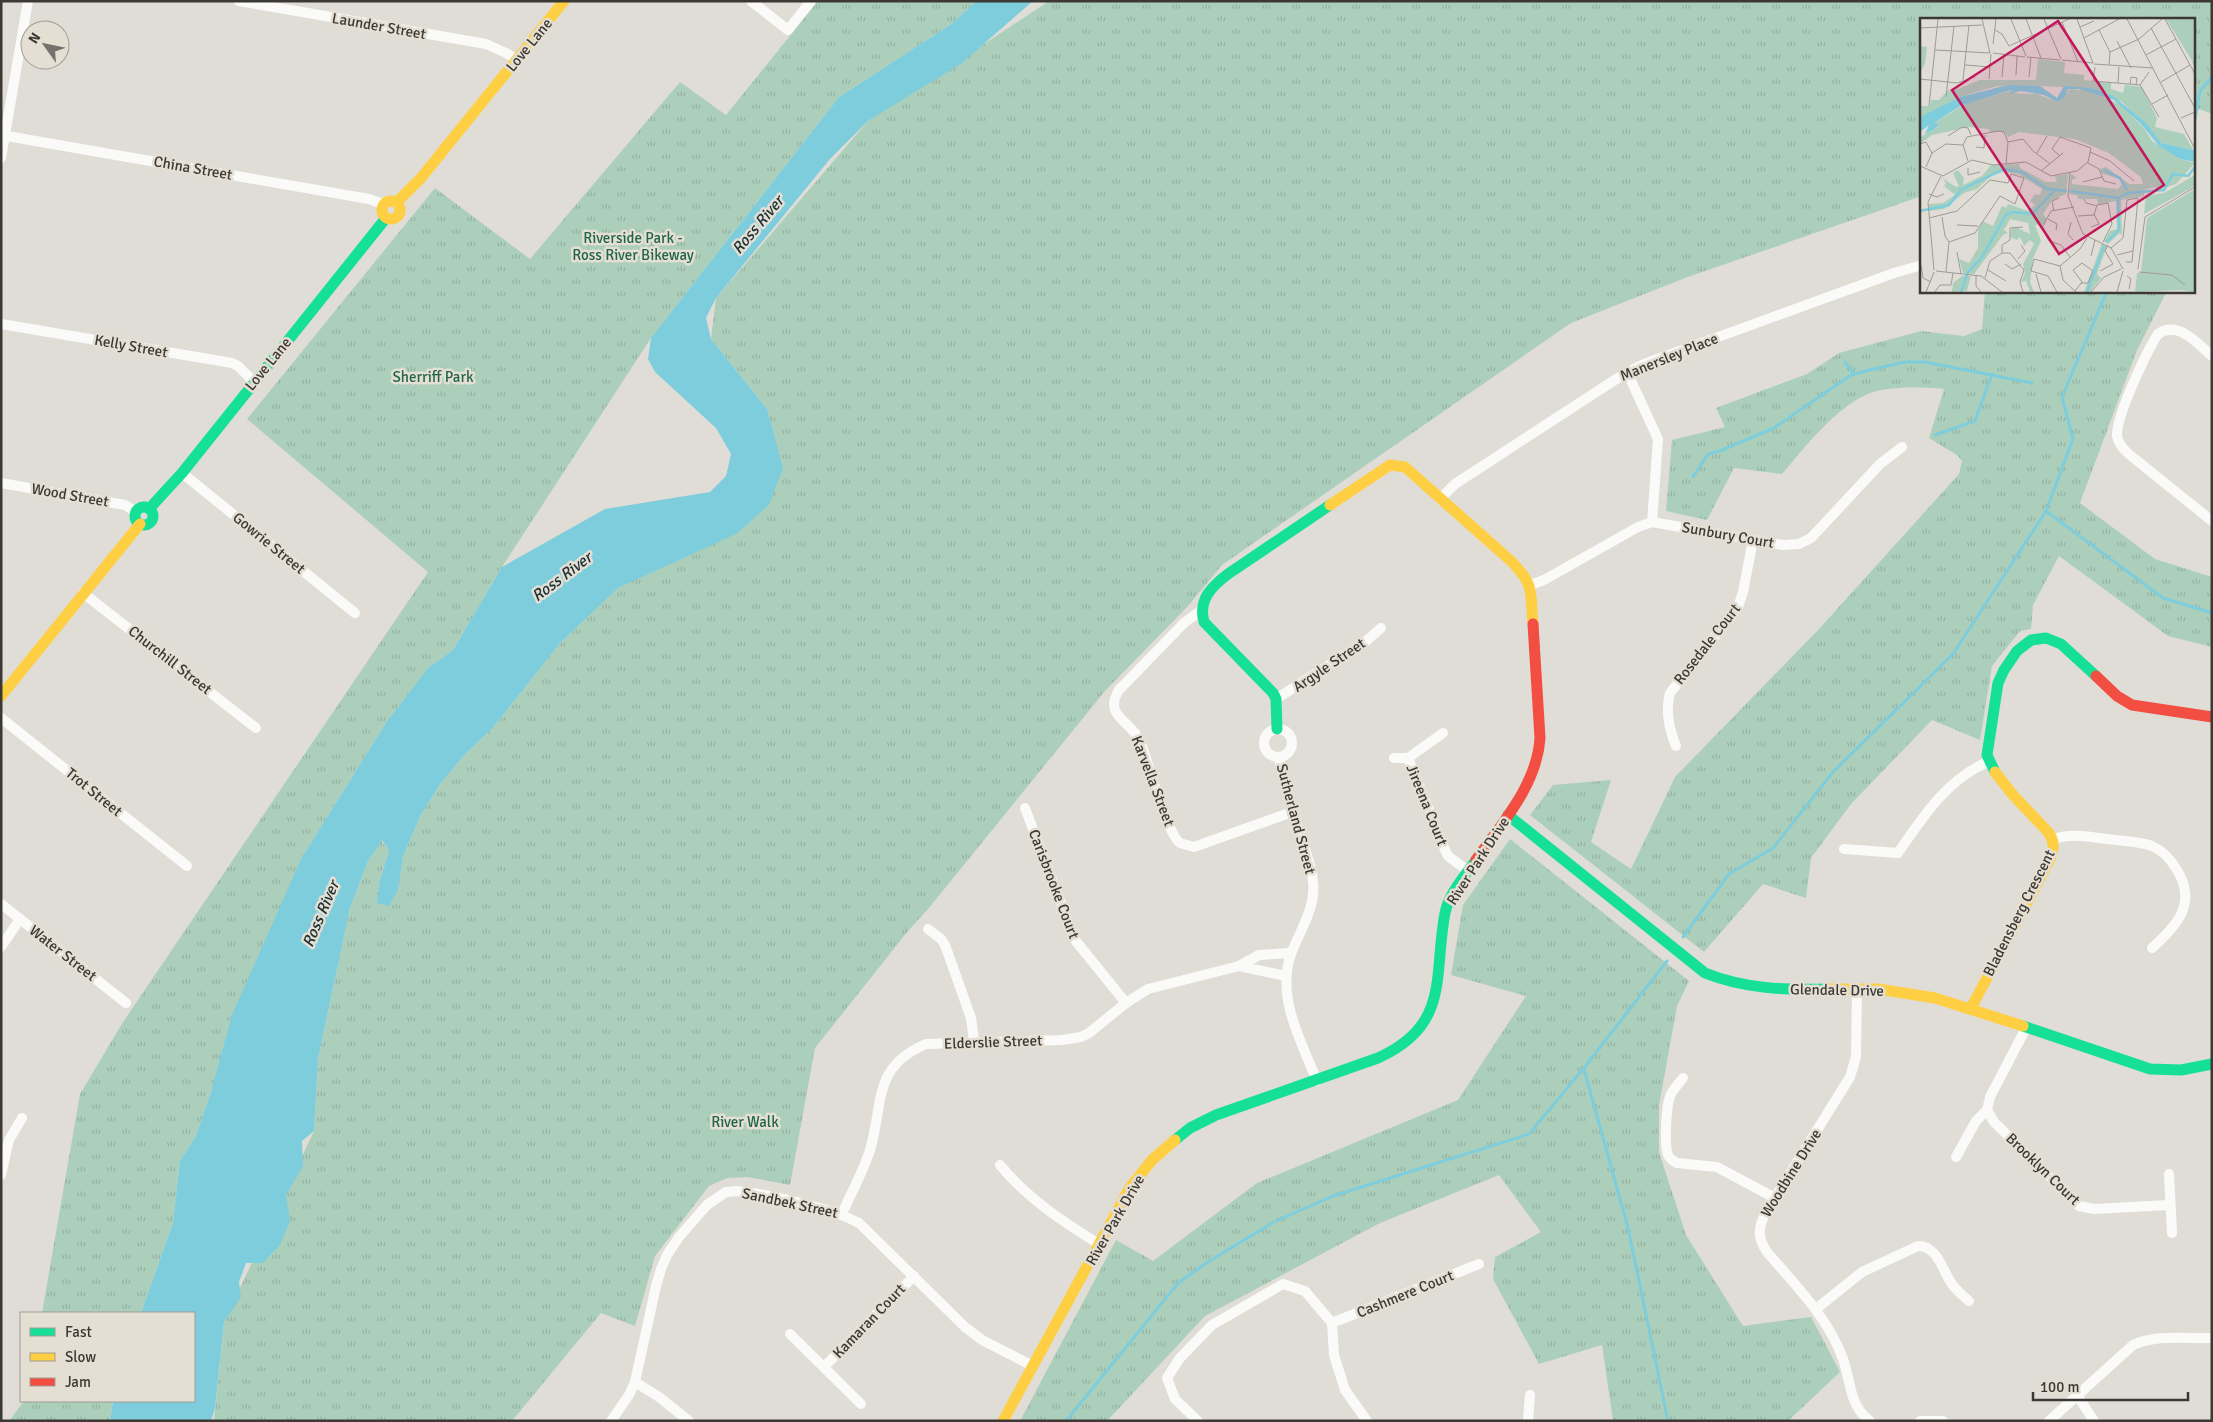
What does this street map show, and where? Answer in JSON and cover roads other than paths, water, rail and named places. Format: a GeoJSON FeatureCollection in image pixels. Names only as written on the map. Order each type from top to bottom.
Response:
{"type":"FeatureCollection","features":[{"type":"Feature","properties":{"kind":"street"},"geometry":{"type":"LineString","coordinates":[[1,158],[3,135],[28,1]]}},
{"type":"Feature","properties":{"kind":"street","name":"Launder Street"},"geometry":{"type":"LineString","coordinates":[[238,1],[486,44],[506,52],[517,60]]}},
{"type":"Feature","properties":{"kind":"street","name":"Love Lane"},"geometry":{"type":"LineString","coordinates":[[397,202],[421,178],[564,1]]}},
{"type":"Feature","properties":{"kind":"street"},"geometry":{"type":"LineString","coordinates":[[751,1],[788,30],[811,1]]}},
{"type":"Feature","properties":{"kind":"street","name":"China Street"},"geometry":{"type":"LineString","coordinates":[[3,135],[369,199],[383,204]]}},
{"type":"Feature","properties":{"kind":"street"},"geometry":{"type":"LineString","coordinates":[[388,201],[397,202],[400,207],[400,214],[393,219],[386,218],[382,211],[383,204],[388,201]]}},
{"type":"Feature","properties":{"kind":"street","name":"Love Lane"},"geometry":{"type":"LineString","coordinates":[[149,509],[182,474],[386,218]]}},
{"type":"Feature","properties":{"kind":"street","name":"Manersley Place"},"geometry":{"type":"LineString","coordinates":[[1441,498],[1455,484],[1627,372],[1720,336],[1894,273],[1920,266]]}},
{"type":"Feature","properties":{"kind":"street","name":"Kelly Street"},"geometry":{"type":"LineString","coordinates":[[1,324],[232,364],[238,366],[254,382]]}},
{"type":"Feature","properties":{"kind":"street"},"geometry":{"type":"LineString","coordinates":[[2212,356],[2180,331],[2172,328],[2158,334],[2128,398],[2118,427],[2117,436],[2120,444],[2130,455],[2212,521]]}},
{"type":"Feature","properties":{"kind":"street"},"geometry":{"type":"LineString","coordinates":[[1277,729],[1276,699],[1270,688],[1208,628],[1200,611],[1202,600],[1208,593],[1228,574],[1390,465],[1405,467],[1512,562],[1526,577],[1530,585],[1544,580],[1626,533],[1652,522],[1658,439],[1627,372]]}},
{"type":"Feature","properties":{"kind":"street","name":"Sunbury Court"},"geometry":{"type":"LineString","coordinates":[[1652,522],[1783,545],[1805,542],[1880,464],[1902,447]]}},
{"type":"Feature","properties":{"kind":"street","name":"Gowrie Street"},"geometry":{"type":"LineString","coordinates":[[182,474],[355,613]]}},
{"type":"Feature","properties":{"kind":"street","name":"Wood Street"},"geometry":{"type":"LineString","coordinates":[[1,483],[125,505],[136,512]]}},
{"type":"Feature","properties":{"kind":"street"},"geometry":{"type":"LineString","coordinates":[[142,507],[149,509],[153,516],[150,522],[140,524],[135,517],[136,512],[142,507]]}},
{"type":"Feature","properties":{"kind":"street"},"geometry":{"type":"LineString","coordinates":[[1,696],[140,524]]}},
{"type":"Feature","properties":{"kind":"street","name":"Rosedale Court"},"geometry":{"type":"LineString","coordinates":[[1676,746],[1670,726],[1668,707],[1670,693],[1738,607],[1744,592],[1753,540]]}},
{"type":"Feature","properties":{"kind":"street","name":"River Park Drive"},"geometry":{"type":"LineString","coordinates":[[1004,1421],[1130,1189],[1142,1172],[1164,1149],[1200,1123],[1225,1112],[1317,1081],[1394,1051],[1410,1040],[1422,1026],[1430,1011],[1436,992],[1445,912],[1450,900],[1528,785],[1539,755],[1540,738],[1530,585]]}},
{"type":"Feature","properties":{"kind":"street","name":"Churchill Street"},"geometry":{"type":"LineString","coordinates":[[83,593],[256,728]]}},
{"type":"Feature","properties":{"kind":"street","name":"Karvella Street"},"geometry":{"type":"LineString","coordinates":[[1200,611],[1184,623],[1119,690],[1113,703],[1114,710],[1139,739],[1170,827],[1180,843],[1194,847],[1292,812]]}},
{"type":"Feature","properties":{"kind":"street","name":"Argyle Street"},"geometry":{"type":"LineString","coordinates":[[1276,699],[1365,642],[1381,628]]}},
{"type":"Feature","properties":{"kind":"street"},"geometry":{"type":"LineString","coordinates":[[1844,849],[1898,853],[1929,809],[1968,772],[1988,762],[1988,746],[2001,672],[2025,642],[2050,639],[2065,646],[2110,692],[2129,704],[2212,717]]}},
{"type":"Feature","properties":{"kind":"street","name":"Trot Street"},"geometry":{"type":"LineString","coordinates":[[1,718],[187,866]]}},
{"type":"Feature","properties":{"kind":"street"},"geometry":{"type":"LineString","coordinates":[[1277,729],[1288,733],[1292,744],[1289,751],[1279,757],[1271,755],[1264,746],[1267,735],[1277,729]]}},
{"type":"Feature","properties":{"kind":"street","name":"Jireena Court"},"geometry":{"type":"LineString","coordinates":[[1394,758],[1408,758],[1443,733]]}},
{"type":"Feature","properties":{"kind":"street","name":"Sutherland Street"},"geometry":{"type":"LineString","coordinates":[[1279,757],[1292,812],[1311,868],[1314,888],[1312,904],[1292,953],[1286,976],[1289,1008],[1317,1081]]}},
{"type":"Feature","properties":{"kind":"street","name":"Jireena Court"},"geometry":{"type":"LineString","coordinates":[[1408,758],[1448,856],[1468,871]]}},
{"type":"Feature","properties":{"kind":"street","name":"Bladensberg Crescent"},"geometry":{"type":"LineString","coordinates":[[1971,1008],[2050,859],[2054,846],[2054,839],[1995,774],[1988,762]]}},
{"type":"Feature","properties":{"kind":"street","name":"Carisbrooke Court"},"geometry":{"type":"LineString","coordinates":[[1025,808],[1074,940],[1126,1003]]}},
{"type":"Feature","properties":{"kind":"street","name":"Glendale Drive"},"geometry":{"type":"LineString","coordinates":[[1508,815],[1705,973],[1720,980],[1749,988],[1857,988],[1914,993],[1971,1008],[2150,1069],[2170,1071],[2194,1070],[2212,1064]]}},
{"type":"Feature","properties":{"kind":"street"},"geometry":{"type":"LineString","coordinates":[[2054,839],[2071,834],[2146,844],[2160,850],[2168,857],[2184,882],[2186,900],[2181,915],[2166,936],[2152,948]]}},
{"type":"Feature","properties":{"kind":"street","name":"Water Street"},"geometry":{"type":"LineString","coordinates":[[1,904],[126,1002]]}},
{"type":"Feature","properties":{"kind":"street"},"geometry":{"type":"LineString","coordinates":[[1,947],[20,919]]}},
{"type":"Feature","properties":{"kind":"street"},"geometry":{"type":"LineString","coordinates":[[928,929],[941,939],[945,945],[971,1018],[974,1042]]}},
{"type":"Feature","properties":{"kind":"street","name":"Elderslie Street"},"geometry":{"type":"LineString","coordinates":[[842,1214],[868,1156],[882,1091],[890,1069],[909,1051],[926,1044],[1062,1040],[1081,1037],[1099,1026],[1126,1003],[1148,989],[1239,966],[1259,955],[1292,953]]}},
{"type":"Feature","properties":{"kind":"street","name":"Elderslie Street"},"geometry":{"type":"LineString","coordinates":[[1239,966],[1286,976]]}},
{"type":"Feature","properties":{"kind":"street","name":"Woodbine Drive"},"geometry":{"type":"LineString","coordinates":[[1857,988],[1856,1058],[1850,1077],[1760,1222],[1758,1233],[1761,1243],[1816,1309],[1839,1348],[1855,1405],[1870,1421]]}},
{"type":"Feature","properties":{"kind":"street"},"geometry":{"type":"LineString","coordinates":[[1956,1157],[1976,1121],[1986,1110],[1990,1097],[2026,1028]]}},
{"type":"Feature","properties":{"kind":"street"},"geometry":{"type":"LineString","coordinates":[[1683,1078],[1670,1096],[1668,1105],[1667,1145],[1668,1154],[1672,1160],[1677,1163],[1717,1167],[1775,1198]]}},
{"type":"Feature","properties":{"kind":"street","name":"Brooklyn Court"},"geometry":{"type":"LineString","coordinates":[[1986,1110],[1994,1122],[2079,1206],[2094,1210],[2169,1204]]}},
{"type":"Feature","properties":{"kind":"street"},"geometry":{"type":"LineString","coordinates":[[1,1174],[9,1140],[22,1118]]}},
{"type":"Feature","properties":{"kind":"street"},"geometry":{"type":"LineString","coordinates":[[1000,1165],[1016,1182],[1057,1218],[1099,1244]]}},
{"type":"Feature","properties":{"kind":"street"},"geometry":{"type":"LineString","coordinates":[[2169,1174],[2169,1204],[2172,1233]]}},
{"type":"Feature","properties":{"kind":"street","name":"Sandbek Street"},"geometry":{"type":"LineString","coordinates":[[611,1421],[626,1401],[635,1382],[660,1269],[679,1237],[707,1205],[726,1192],[737,1191],[842,1214],[859,1223],[973,1333],[1033,1366]]}},
{"type":"Feature","properties":{"kind":"street"},"geometry":{"type":"LineString","coordinates":[[1816,1309],[1862,1272],[1918,1246],[1925,1246],[1931,1250],[1952,1283],[1969,1301]]}},
{"type":"Feature","properties":{"kind":"street","name":"Cashmere Court"},"geometry":{"type":"LineString","coordinates":[[1332,1323],[1479,1264]]}},
{"type":"Feature","properties":{"kind":"street","name":"Kamaran Court"},"geometry":{"type":"LineString","coordinates":[[824,1367],[914,1276]]}},
{"type":"Feature","properties":{"kind":"street"},"geometry":{"type":"LineString","coordinates":[[1198,1421],[1175,1399],[1167,1378],[1180,1358],[1212,1325],[1283,1284],[1305,1291],[1332,1323],[1334,1355],[1345,1390],[1367,1421]]}},
{"type":"Feature","properties":{"kind":"street","name":"Kamaran Court"},"geometry":{"type":"LineString","coordinates":[[790,1334],[861,1404]]}},
{"type":"Feature","properties":{"kind":"street"},"geometry":{"type":"LineString","coordinates":[[2049,1421],[2125,1351],[2141,1341],[2212,1338]]}},
{"type":"Feature","properties":{"kind":"street"},"geometry":{"type":"LineString","coordinates":[[635,1382],[659,1397],[689,1421]]}},
{"type":"Feature","properties":{"kind":"street"},"geometry":{"type":"LineString","coordinates":[[1528,1421],[1530,1395]]}},
{"type":"Feature","properties":{"kind":"street"},"geometry":{"type":"LineString","coordinates":[[2077,1395],[2094,1421]]}},
{"type":"Feature","properties":{"kind":"street"},"geometry":{"type":"LineString","coordinates":[[1920,1421],[1943,1421]]}},
{"type":"Feature","properties":{"kind":"water","name":"Ross River"},"geometry":{"type":"Polygon","coordinates":[[[977,1],[1033,1],[962,63],[868,121],[830,159],[716,298],[706,318],[711,339],[767,409],[783,468],[769,505],[736,534],[618,588],[561,642],[492,729],[466,753],[441,783],[420,816],[403,857],[398,890],[389,906],[377,903],[380,880],[389,850],[382,840],[368,861],[350,908],[318,1059],[314,1131],[302,1141],[303,1166],[286,1195],[290,1221],[280,1245],[263,1263],[246,1263],[239,1282],[241,1297],[224,1322],[215,1408],[211,1421],[110,1421],[113,1402],[195,1402],[195,1312],[141,1312],[173,1223],[180,1161],[196,1136],[211,1092],[232,1015],[302,857],[387,721],[428,668],[453,650],[502,567],[605,509],[710,492],[726,476],[731,454],[716,428],[655,372],[648,359],[651,338],[839,97],[950,25],[977,1]]]}},
{"type":"Feature","properties":{"kind":"waterway"},"geometry":{"type":"LineString","coordinates":[[2196,114],[2200,91],[2212,77]]}},
{"type":"Feature","properties":{"kind":"waterway"},"geometry":{"type":"LineString","coordinates":[[1683,937],[1729,874],[1773,848],[1834,771],[1953,654],[2046,511],[2073,439],[2062,397],[2107,292]]}},
{"type":"Feature","properties":{"kind":"waterway"},"geometry":{"type":"LineString","coordinates":[[1845,362],[1854,374]]}},
{"type":"Feature","properties":{"kind":"waterway"},"geometry":{"type":"LineString","coordinates":[[1693,477],[1708,454],[1720,451],[1774,428],[1851,375],[1869,370],[1905,362],[1925,362],[2032,383]]}},
{"type":"Feature","properties":{"kind":"waterway"},"geometry":{"type":"LineString","coordinates":[[1935,435],[1975,421],[1992,374]]}},
{"type":"Feature","properties":{"kind":"waterway"},"geometry":{"type":"LineString","coordinates":[[2046,511],[2163,598],[2212,613]]}},
{"type":"Feature","properties":{"kind":"waterway"},"geometry":{"type":"LineString","coordinates":[[1066,1421],[1179,1282],[1211,1260],[1274,1222],[1333,1196],[1529,1134],[1584,1068],[1667,961]]}},
{"type":"Feature","properties":{"kind":"waterway"},"geometry":{"type":"LineString","coordinates":[[1584,1069],[1628,1228],[1668,1421]]}},
{"type":"Feature","properties":{"kind":"park label","name":"Riverside Park - Ross River Bikeway"},"geometry":{"type":"Point","coordinates":[633,246]}},
{"type":"Feature","properties":{"kind":"park label","name":"Sherriff Park"},"geometry":{"type":"Point","coordinates":[433,377]}},
{"type":"Feature","properties":{"kind":"park label","name":"River Walk"},"geometry":{"type":"Point","coordinates":[745,1122]}}]}
